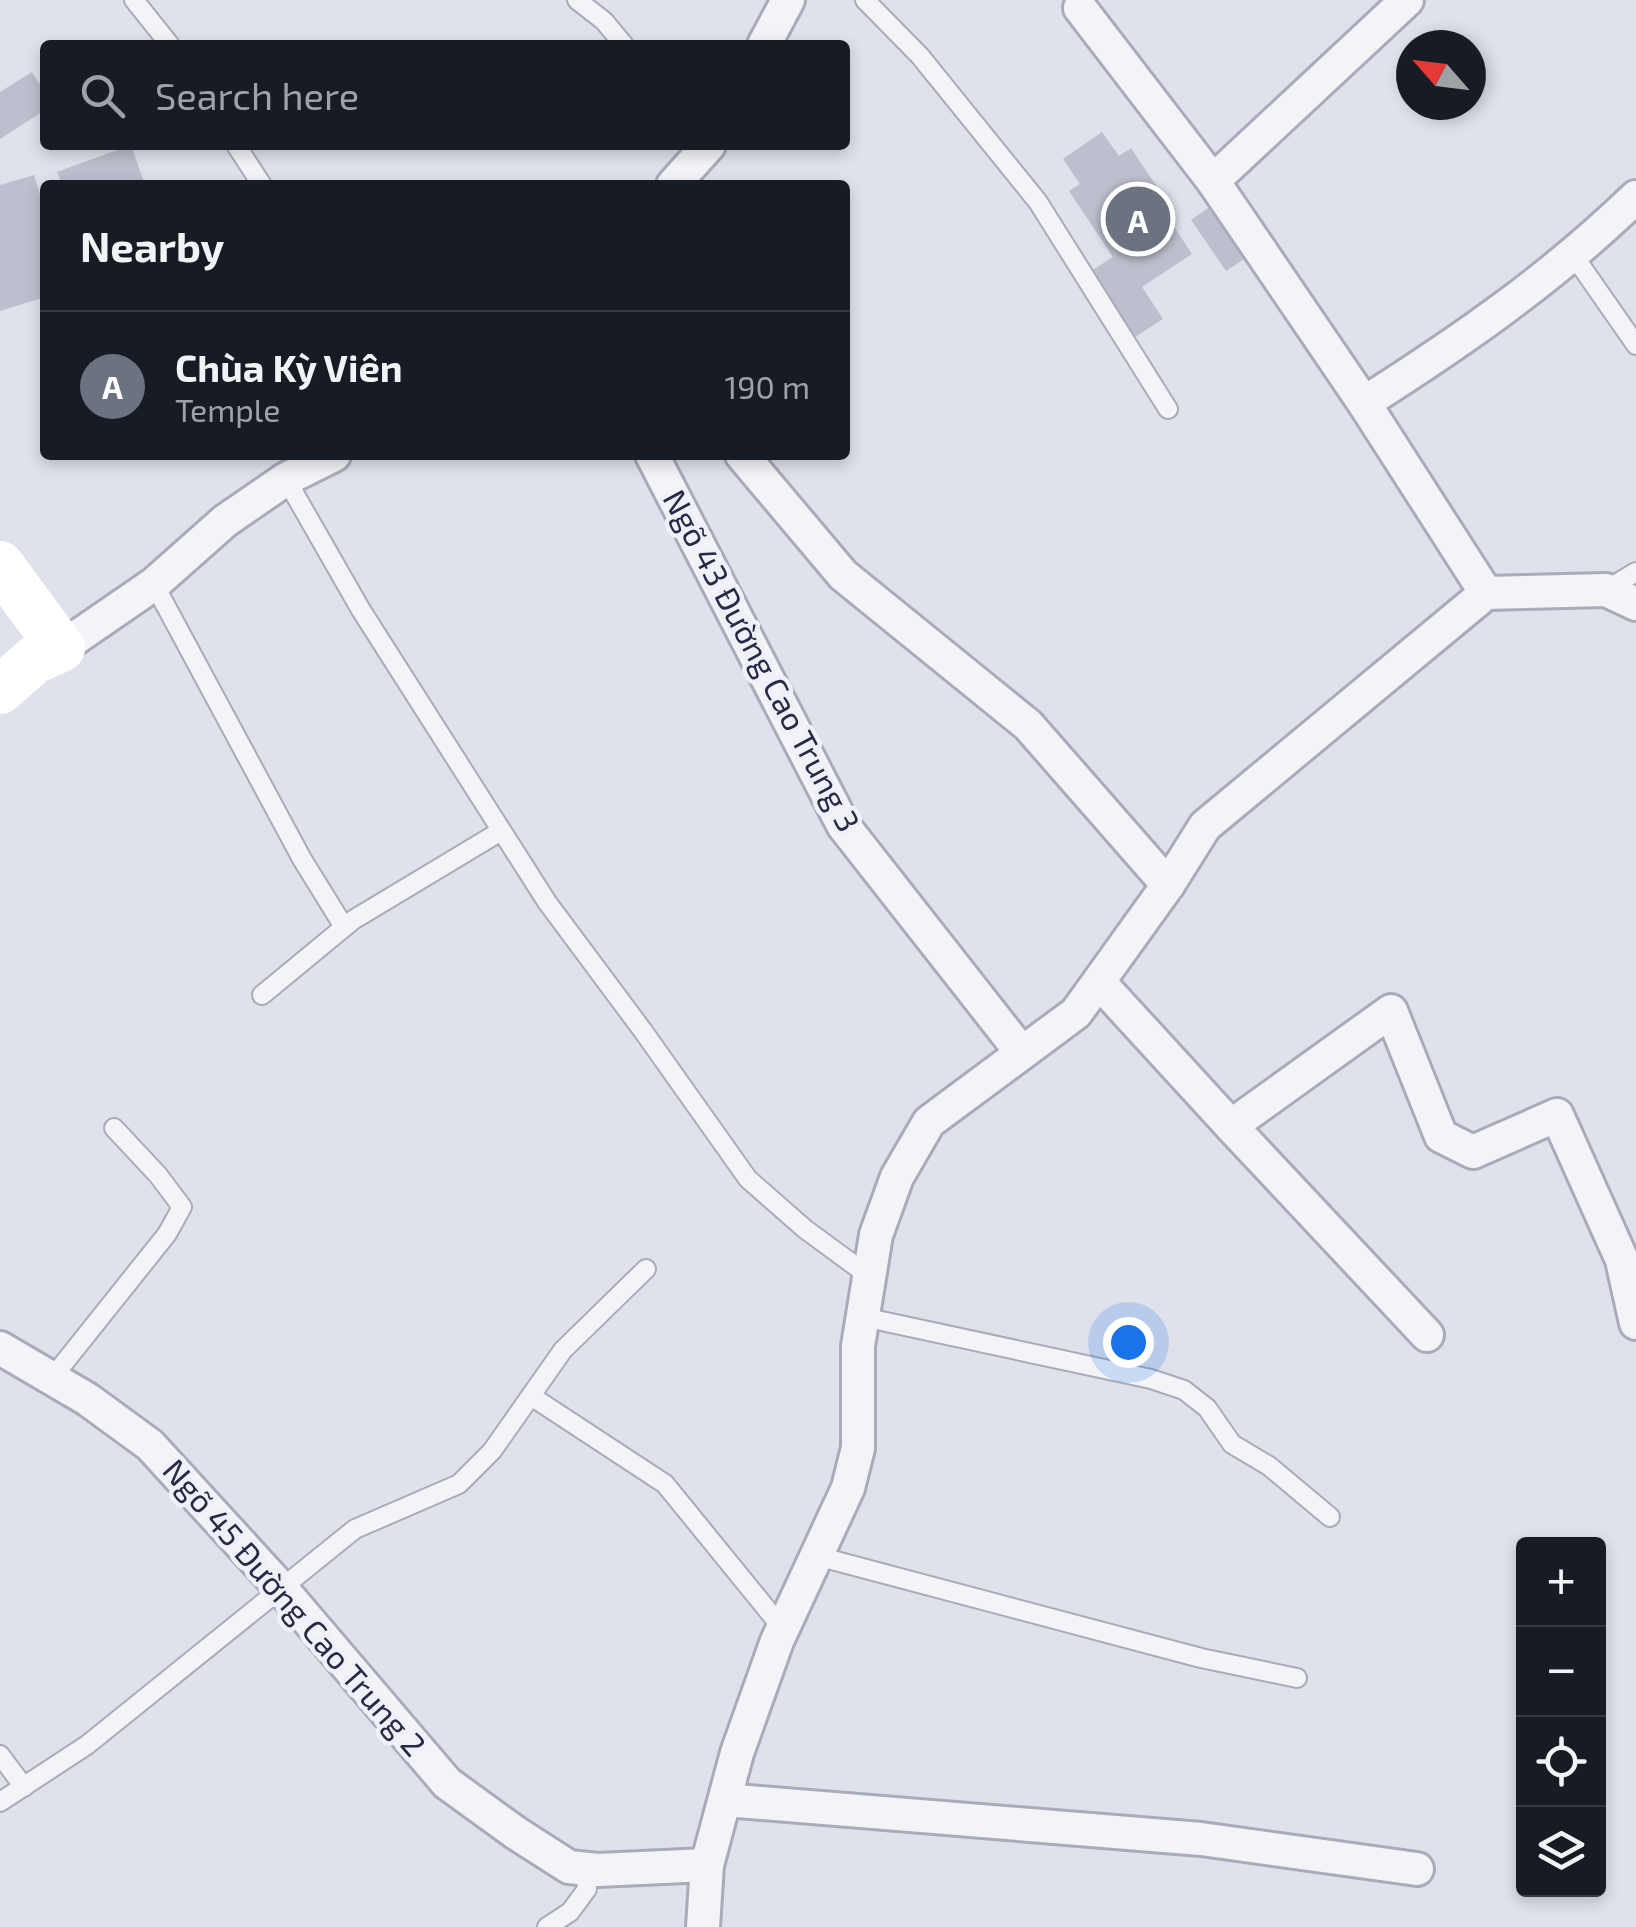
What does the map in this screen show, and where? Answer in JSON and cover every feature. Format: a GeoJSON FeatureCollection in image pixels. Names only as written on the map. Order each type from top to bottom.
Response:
{"type":"FeatureCollection","features":[{"type":"Feature","properties":{"kind":"street"},"geometry":{"type":"LineString","coordinates":[[767,40],[788,0]]}},
{"type":"Feature","properties":{"kind":"street"},"geometry":{"type":"LineString","coordinates":[[1213,181],[1406,0]]}},
{"type":"Feature","properties":{"kind":"street"},"geometry":{"type":"LineString","coordinates":[[1080,8],[1213,181],[1364,403],[1486,593]]}},
{"type":"Feature","properties":{"kind":"street"},"geometry":{"type":"LineString","coordinates":[[678,180],[704,150]]}},
{"type":"Feature","properties":{"kind":"street"},"geometry":{"type":"LineString","coordinates":[[1364,403],[1467,338],[1574,256],[1636,197]]}},
{"type":"Feature","properties":{"kind":"street"},"geometry":{"type":"LineString","coordinates":[[0,690],[34,660],[61,648],[154,584],[226,521],[286,479],[324,460]]}},
{"type":"Feature","properties":{"kind":"street","name":"Ngõ 43 Đường Cao Trung 3"},"geometry":{"type":"LineString","coordinates":[[655,460],[843,825],[1022,1053]]}},
{"type":"Feature","properties":{"kind":"street"},"geometry":{"type":"LineString","coordinates":[[746,460],[843,575],[1028,725],[1168,885]]}},
{"type":"Feature","properties":{"kind":"street"},"geometry":{"type":"LineString","coordinates":[[0,565],[61,648]]}},
{"type":"Feature","properties":{"kind":"street"},"geometry":{"type":"LineString","coordinates":[[704,1927],[707,1865],[737,1753],[783,1629],[848,1488],[858,1448],[858,1346],[876,1234],[897,1178],[928,1122],[1076,1013],[1168,885],[1205,826],[1486,593],[1606,590],[1636,604]]}},
{"type":"Feature","properties":{"kind":"street"},"geometry":{"type":"LineString","coordinates":[[1099,982],[1428,1336]]}},
{"type":"Feature","properties":{"kind":"street"},"geometry":{"type":"LineString","coordinates":[[1231,1126],[1392,1011],[1441,1136],[1473,1152],[1556,1115],[1622,1260],[1636,1323]]}},
{"type":"Feature","properties":{"kind":"street","name":"Ngõ 45 Đường Cao Trung 2"},"geometry":{"type":"LineString","coordinates":[[0,1348],[87,1399],[150,1445],[280,1587],[448,1783],[568,1867],[584,1869]]}},
{"type":"Feature","properties":{"kind":"street"},"geometry":{"type":"LineString","coordinates":[[725,1800],[1201,1839],[1417,1868]]}},
{"type":"Feature","properties":{"kind":"street"},"geometry":{"type":"LineString","coordinates":[[584,1869],[707,1865]]}},
{"type":"Feature","properties":{"kind":"lane"},"geometry":{"type":"LineString","coordinates":[[134,0],[166,40]]}},
{"type":"Feature","properties":{"kind":"lane"},"geometry":{"type":"LineString","coordinates":[[578,0],[620,40]]}},
{"type":"Feature","properties":{"kind":"lane"},"geometry":{"type":"LineString","coordinates":[[865,0],[920,56],[1038,202],[1168,410]]}},
{"type":"Feature","properties":{"kind":"lane"},"geometry":{"type":"LineString","coordinates":[[239,150],[259,180]]}},
{"type":"Feature","properties":{"kind":"lane"},"geometry":{"type":"LineString","coordinates":[[1574,256],[1636,345]]}},
{"type":"Feature","properties":{"kind":"lane"},"geometry":{"type":"LineString","coordinates":[[286,479],[360,610],[546,902],[748,1178],[804,1229],[870,1276]]}},
{"type":"Feature","properties":{"kind":"lane"},"geometry":{"type":"LineString","coordinates":[[1606,590],[1636,572]]}},
{"type":"Feature","properties":{"kind":"lane"},"geometry":{"type":"LineString","coordinates":[[154,584],[302,859],[344,927]]}},
{"type":"Feature","properties":{"kind":"lane"},"geometry":{"type":"LineString","coordinates":[[262,995],[344,927],[501,831]]}},
{"type":"Feature","properties":{"kind":"lane"},"geometry":{"type":"LineString","coordinates":[[52,1378],[168,1234],[182,1206],[114,1128]]}},
{"type":"Feature","properties":{"kind":"lane"},"geometry":{"type":"LineString","coordinates":[[0,1802],[86,1745],[355,1529],[459,1484],[492,1450],[563,1350],[646,1269]]}},
{"type":"Feature","properties":{"kind":"lane"},"geometry":{"type":"LineString","coordinates":[[863,1317],[1151,1379],[1184,1390],[1207,1408],[1232,1444],[1269,1466],[1330,1516]]}},
{"type":"Feature","properties":{"kind":"lane"},"geometry":{"type":"LineString","coordinates":[[531,1396],[664,1484],[783,1629]]}},
{"type":"Feature","properties":{"kind":"lane"},"geometry":{"type":"LineString","coordinates":[[817,1556],[1200,1658],[1297,1678]]}},
{"type":"Feature","properties":{"kind":"lane"},"geometry":{"type":"LineString","coordinates":[[0,1755],[24,1786]]}},
{"type":"Feature","properties":{"kind":"lane"},"geometry":{"type":"LineString","coordinates":[[546,1927],[570,1912],[587,1889],[584,1869]]}},
{"type":"Feature","properties":{"kind":"building"},"geometry":{"type":"Polygon","coordinates":[[[32,72],[40,85],[40,113],[0,139],[0,92],[32,72]]]}},
{"type":"Feature","properties":{"kind":"building"},"geometry":{"type":"Polygon","coordinates":[[[1102,132],[1119,156],[1131,148],[1175,214],[1169,219],[1192,254],[1142,287],[1163,319],[1132,339],[1088,273],[1113,257],[1069,191],[1080,184],[1063,159],[1102,132]]]}},
{"type":"Feature","properties":{"kind":"building"},"geometry":{"type":"Polygon","coordinates":[[[117,150],[133,150],[143,180],[60,180],[57,172],[117,150]]]}},
{"type":"Feature","properties":{"kind":"building"},"geometry":{"type":"Polygon","coordinates":[[[34,175],[40,195],[40,299],[0,311],[0,185],[34,175]]]}},
{"type":"Feature","properties":{"kind":"building"},"geometry":{"type":"Polygon","coordinates":[[[1214,204],[1250,255],[1226,271],[1191,220],[1214,204]]]}},
{"type":"Feature","properties":{"kind":"place","name":"Chùa Kỳ Viên"},"geometry":{"type":"Point","coordinates":[1138,219]}}]}
